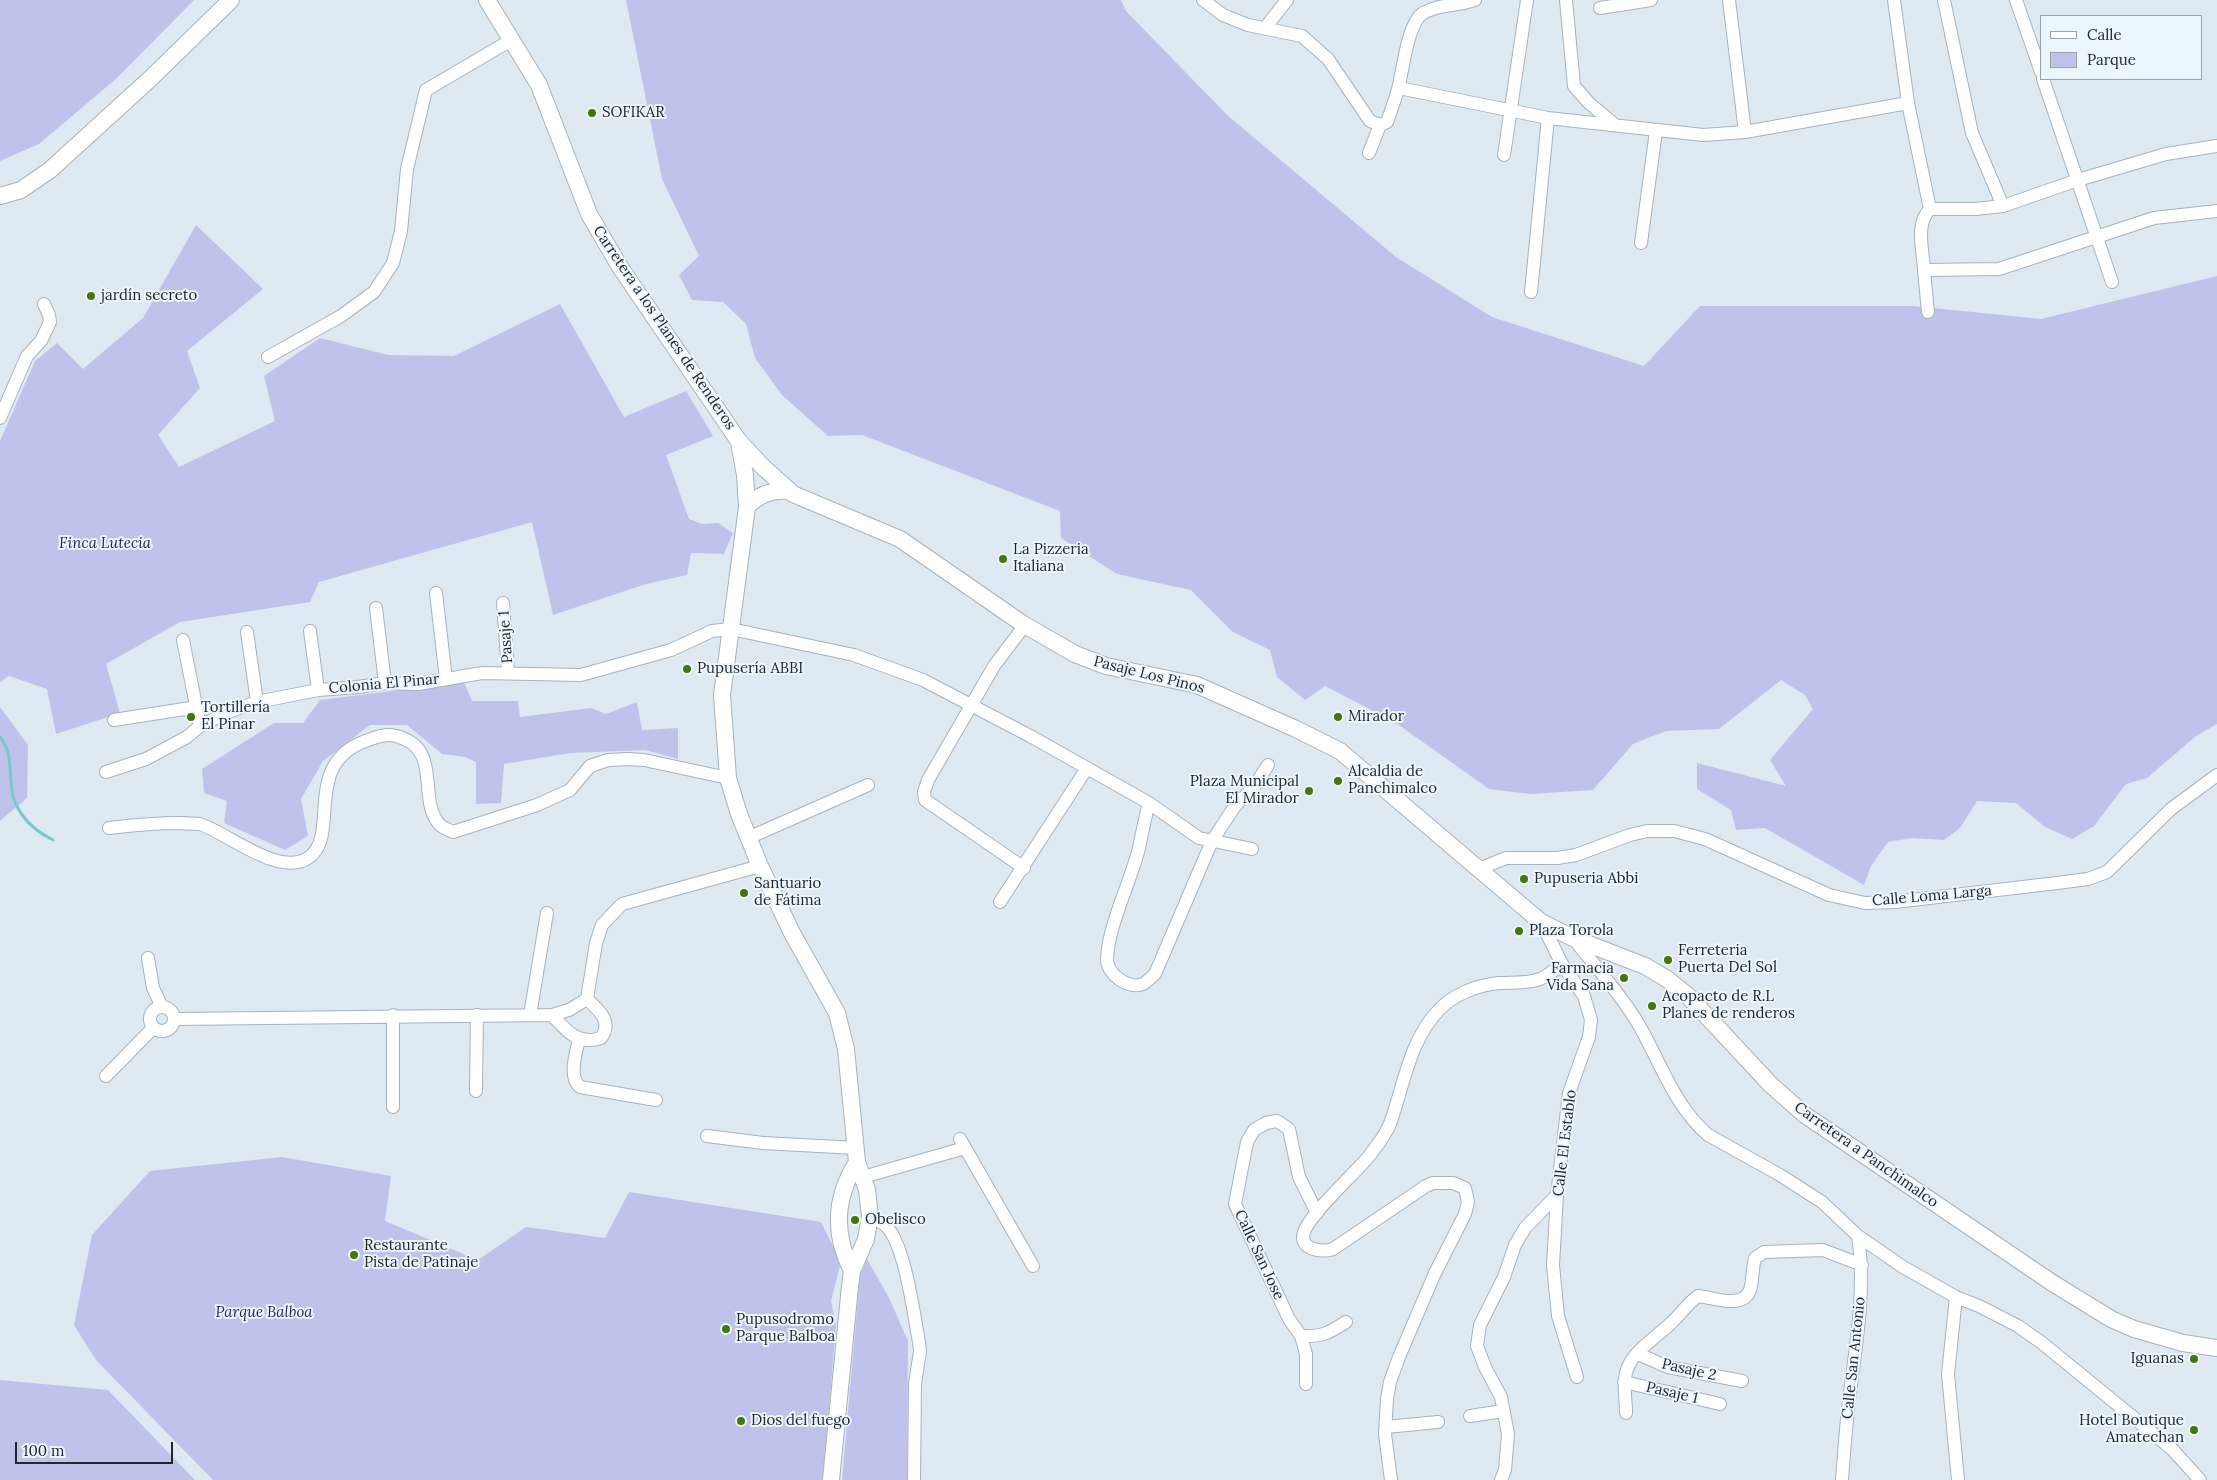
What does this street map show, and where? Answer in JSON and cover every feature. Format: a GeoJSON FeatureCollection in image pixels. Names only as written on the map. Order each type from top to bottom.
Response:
{"type":"FeatureCollection","features":[{"type":"Feature","properties":{"kind":"main road"},"geometry":{"type":"LineString","coordinates":[[0,196],[21,190],[50,170],[151,78],[231,0]]}},
{"type":"Feature","properties":{"kind":"main road","name":"Carretera a los Planes de Renderos"},"geometry":{"type":"LineString","coordinates":[[487,0],[539,85],[588,214],[620,266],[738,440]]}},
{"type":"Feature","properties":{"kind":"main road"},"geometry":{"type":"LineString","coordinates":[[738,440],[745,475],[748,507],[722,695],[728,778],[748,838],[760,866],[792,933],[837,1014],[849,1067],[857,1155],[867,1190],[870,1216],[863,1250],[852,1271],[831,1480]]}},
{"type":"Feature","properties":{"kind":"main road","name":"Pasaje Los Pinos"},"geometry":{"type":"LineString","coordinates":[[738,440],[788,491],[900,539],[1025,625],[1075,654],[1097,664],[1197,685],[1329,745],[1349,757],[1541,922]]}},
{"type":"Feature","properties":{"kind":"main road"},"geometry":{"type":"LineString","coordinates":[[748,507],[754,500],[770,492],[788,491]]}},
{"type":"Feature","properties":{"kind":"main road","name":"Carretera a Panchimalco"},"geometry":{"type":"LineString","coordinates":[[1541,922],[1573,938],[1596,956],[1645,966],[1668,979],[1688,996],[1771,1085],[1805,1115],[2051,1282],[2111,1319],[2134,1329],[2184,1343],[2217,1348]]}},
{"type":"Feature","properties":{"kind":"main road"},"geometry":{"type":"LineString","coordinates":[[852,1271],[842,1247],[838,1228],[838,1209],[845,1184],[857,1155]]}},
{"type":"Feature","properties":{"kind":"street"},"geometry":{"type":"LineString","coordinates":[[1203,0],[1223,15],[1248,25],[1302,36],[1328,59],[1370,121],[1380,125],[1387,122],[1416,21],[1422,14],[1431,9],[1475,0]]}},
{"type":"Feature","properties":{"kind":"street"},"geometry":{"type":"LineString","coordinates":[[1265,28],[1287,0]]}},
{"type":"Feature","properties":{"kind":"street"},"geometry":{"type":"LineString","coordinates":[[1504,155],[1526,0]]}},
{"type":"Feature","properties":{"kind":"street"},"geometry":{"type":"LineString","coordinates":[[1566,0],[1574,86],[1589,103],[1614,124]]}},
{"type":"Feature","properties":{"kind":"street"},"geometry":{"type":"LineString","coordinates":[[1600,8],[1651,0]]}},
{"type":"Feature","properties":{"kind":"street"},"geometry":{"type":"LineString","coordinates":[[1729,0],[1745,132]]}},
{"type":"Feature","properties":{"kind":"street"},"geometry":{"type":"LineString","coordinates":[[1894,0],[1908,103],[1930,210]]}},
{"type":"Feature","properties":{"kind":"street"},"geometry":{"type":"LineString","coordinates":[[1944,0],[1972,133],[2003,206]]}},
{"type":"Feature","properties":{"kind":"street"},"geometry":{"type":"LineString","coordinates":[[2016,0],[2040,69]]}},
{"type":"Feature","properties":{"kind":"street"},"geometry":{"type":"LineString","coordinates":[[268,357],[341,316],[374,292],[393,263],[399,239],[407,170],[426,90],[512,39]]}},
{"type":"Feature","properties":{"kind":"street"},"geometry":{"type":"LineString","coordinates":[[2043,80],[2112,282]]}},
{"type":"Feature","properties":{"kind":"street"},"geometry":{"type":"LineString","coordinates":[[1398,88],[1510,112],[1548,118],[1703,135],[1745,132],[1908,103]]}},
{"type":"Feature","properties":{"kind":"street"},"geometry":{"type":"LineString","coordinates":[[1531,292],[1548,118]]}},
{"type":"Feature","properties":{"kind":"street"},"geometry":{"type":"LineString","coordinates":[[1369,153],[1380,125]]}},
{"type":"Feature","properties":{"kind":"street"},"geometry":{"type":"LineString","coordinates":[[1642,243],[1656,131]]}},
{"type":"Feature","properties":{"kind":"street"},"geometry":{"type":"LineString","coordinates":[[1928,312],[1921,228],[1923,216],[1930,210],[1975,210],[2003,206],[2078,180],[2166,154],[2217,146]]}},
{"type":"Feature","properties":{"kind":"street"},"geometry":{"type":"LineString","coordinates":[[1924,270],[1998,269],[2154,218],[2217,211]]}},
{"type":"Feature","properties":{"kind":"street"},"geometry":{"type":"LineString","coordinates":[[0,418],[27,356],[41,341],[50,322],[44,304]]}},
{"type":"Feature","properties":{"kind":"street"},"geometry":{"type":"LineString","coordinates":[[436,593],[446,680]]}},
{"type":"Feature","properties":{"kind":"street","name":"Pasaje 1"},"geometry":{"type":"LineString","coordinates":[[503,603],[508,672]]}},
{"type":"Feature","properties":{"kind":"street"},"geometry":{"type":"LineString","coordinates":[[376,608],[385,683]]}},
{"type":"Feature","properties":{"kind":"street"},"geometry":{"type":"LineString","coordinates":[[1024,868],[925,800],[924,792],[928,780],[994,666],[1025,625]]}},
{"type":"Feature","properties":{"kind":"street"},"geometry":{"type":"LineString","coordinates":[[731,628],[854,655],[923,680],[1149,803],[1199,838],[1252,849]]}},
{"type":"Feature","properties":{"kind":"street","name":"Colonia El Pinar"},"geometry":{"type":"LineString","coordinates":[[106,772],[146,759],[187,737],[200,726],[228,712],[258,702],[318,690],[358,688],[385,683],[418,684],[482,673],[508,672],[556,676],[581,675],[671,650],[712,631],[731,628]]}},
{"type":"Feature","properties":{"kind":"street"},"geometry":{"type":"LineString","coordinates":[[310,631],[318,690]]}},
{"type":"Feature","properties":{"kind":"street"},"geometry":{"type":"LineString","coordinates":[[247,632],[258,702]]}},
{"type":"Feature","properties":{"kind":"street"},"geometry":{"type":"LineString","coordinates":[[183,640],[200,726]]}},
{"type":"Feature","properties":{"kind":"street"},"geometry":{"type":"LineString","coordinates":[[114,720],[197,707]]}},
{"type":"Feature","properties":{"kind":"street"},"geometry":{"type":"LineString","coordinates":[[109,828],[150,823],[199,824],[233,839],[274,861],[293,863],[308,858],[317,849],[324,823],[324,797],[328,778],[338,760],[357,744],[380,736],[396,736],[412,744],[425,759],[431,807],[440,826],[453,832],[537,805],[570,790],[590,766],[608,760],[644,760],[728,778]]}},
{"type":"Feature","properties":{"kind":"street"},"geometry":{"type":"LineString","coordinates":[[1149,803],[1138,851],[1109,942],[1107,961],[1111,973],[1122,981],[1134,985],[1144,984],[1154,974],[1212,841],[1235,806],[1254,787],[1268,765]]}},
{"type":"Feature","properties":{"kind":"street"},"geometry":{"type":"LineString","coordinates":[[1000,902],[1024,868],[1087,768]]}},
{"type":"Feature","properties":{"kind":"street","name":"Calle Loma Larga"},"geometry":{"type":"LineString","coordinates":[[1480,869],[1506,858],[1557,858],[1576,855],[1630,835],[1661,830],[1685,833],[1705,839],[1829,895],[1856,901],[1875,903],[1895,902],[2057,883],[2088,879],[2107,872],[2171,810],[2217,775]]}},
{"type":"Feature","properties":{"kind":"street"},"geometry":{"type":"LineString","coordinates":[[748,838],[868,785]]}},
{"type":"Feature","properties":{"kind":"street"},"geometry":{"type":"LineString","coordinates":[[174,1019],[393,1015],[552,1015],[569,1010],[587,999],[599,934],[607,918],[622,904],[760,866]]}},
{"type":"Feature","properties":{"kind":"street"},"geometry":{"type":"LineString","coordinates":[[530,1015],[547,913]]}},
{"type":"Feature","properties":{"kind":"street","name":"Calle El Establo"},"geometry":{"type":"LineString","coordinates":[[1541,922],[1562,964],[1584,996],[1591,1020],[1589,1037],[1569,1093],[1557,1195],[1553,1265],[1558,1316],[1577,1377]]}},
{"type":"Feature","properties":{"kind":"street"},"geometry":{"type":"LineString","coordinates":[[1596,956],[1627,1005],[1688,1115],[1708,1135],[1780,1175],[1822,1202],[1858,1236],[1903,1268],[1956,1296],[1997,1314],[2042,1343],[2172,1449],[2200,1480]]}},
{"type":"Feature","properties":{"kind":"street"},"geometry":{"type":"LineString","coordinates":[[148,958],[153,988],[162,1007],[170,1010],[174,1019],[173,1025],[163,1031],[153,1028]]}},
{"type":"Feature","properties":{"kind":"street"},"geometry":{"type":"LineString","coordinates":[[1390,1480],[1386,1427],[1387,1399],[1399,1357],[1435,1272],[1465,1214],[1467,1192],[1465,1188],[1453,1183],[1433,1183],[1328,1251],[1311,1248],[1302,1240],[1306,1227],[1317,1212],[1369,1157],[1391,1123],[1399,1091],[1414,1049],[1438,1010],[1462,994],[1479,986],[1540,979],[1562,964]]}},
{"type":"Feature","properties":{"kind":"street"},"geometry":{"type":"LineString","coordinates":[[552,1015],[566,1030],[579,1039],[595,1040],[601,1038],[606,1031],[606,1022],[602,1012],[587,999]]}},
{"type":"Feature","properties":{"kind":"street"},"geometry":{"type":"LineString","coordinates":[[153,1028],[150,1017],[152,1012],[162,1007]]}},
{"type":"Feature","properties":{"kind":"street"},"geometry":{"type":"LineString","coordinates":[[393,1015],[393,1107]]}},
{"type":"Feature","properties":{"kind":"street"},"geometry":{"type":"LineString","coordinates":[[476,1091],[477,1015]]}},
{"type":"Feature","properties":{"kind":"street"},"geometry":{"type":"LineString","coordinates":[[106,1076],[153,1028]]}},
{"type":"Feature","properties":{"kind":"street"},"geometry":{"type":"LineString","coordinates":[[579,1039],[573,1073],[575,1082],[580,1087],[656,1100]]}},
{"type":"Feature","properties":{"kind":"street","name":"Calle San Jose"},"geometry":{"type":"LineString","coordinates":[[1301,1336],[1289,1320],[1235,1204],[1248,1142],[1254,1130],[1266,1123],[1277,1121],[1290,1129],[1299,1177],[1317,1212]]}},
{"type":"Feature","properties":{"kind":"street"},"geometry":{"type":"LineString","coordinates":[[707,1136],[857,1155]]}},
{"type":"Feature","properties":{"kind":"street"},"geometry":{"type":"LineString","coordinates":[[864,1177],[963,1144],[1033,1266]]}},
{"type":"Feature","properties":{"kind":"street"},"geometry":{"type":"LineString","coordinates":[[1501,1480],[1505,1470],[1508,1434],[1501,1397],[1485,1367],[1477,1346],[1480,1324],[1504,1277],[1515,1244],[1525,1228],[1557,1195]]}},
{"type":"Feature","properties":{"kind":"street"},"geometry":{"type":"LineString","coordinates":[[870,1216],[887,1227],[895,1242],[906,1276],[919,1342],[920,1352],[915,1384],[914,1480]]}},
{"type":"Feature","properties":{"kind":"street","name":"Calle San Antonio"},"geometry":{"type":"LineString","coordinates":[[1842,1480],[1849,1402],[1861,1312],[1862,1265],[1858,1236]]}},
{"type":"Feature","properties":{"kind":"street"},"geometry":{"type":"LineString","coordinates":[[1626,1413],[1624,1382],[1628,1366],[1648,1342],[1672,1323],[1689,1302],[1698,1296],[1732,1302],[1744,1298],[1750,1291],[1755,1258],[1764,1252],[1823,1250],[1862,1265]]}},
{"type":"Feature","properties":{"kind":"street"},"geometry":{"type":"LineString","coordinates":[[1956,1296],[1948,1374],[1958,1480]]}},
{"type":"Feature","properties":{"kind":"street"},"geometry":{"type":"LineString","coordinates":[[1306,1384],[1306,1354],[1301,1336],[1317,1337],[1329,1333],[1346,1322]]}},
{"type":"Feature","properties":{"kind":"street","name":"Pasaje 2"},"geometry":{"type":"LineString","coordinates":[[1638,1354],[1668,1367],[1742,1381]]}},
{"type":"Feature","properties":{"kind":"street","name":"Pasaje 1"},"geometry":{"type":"LineString","coordinates":[[1624,1382],[1720,1404]]}},
{"type":"Feature","properties":{"kind":"street"},"geometry":{"type":"LineString","coordinates":[[1470,1416],[1503,1411]]}},
{"type":"Feature","properties":{"kind":"street"},"geometry":{"type":"LineString","coordinates":[[1386,1427],[1438,1422]]}},
{"type":"Feature","properties":{"kind":"green space"},"geometry":{"type":"Polygon","coordinates":[[[0,0],[194,0],[117,78],[39,144],[0,161],[0,0]]]}},
{"type":"Feature","properties":{"kind":"green space"},"geometry":{"type":"Polygon","coordinates":[[[626,0],[1121,0],[1126,11],[1227,115],[1396,257],[1492,317],[1644,366],[1700,306],[1914,306],[2041,319],[2217,276],[2217,724],[2196,736],[2147,778],[2126,784],[2094,826],[2072,839],[2045,827],[2016,803],[1977,801],[1960,828],[1944,840],[1912,838],[1888,842],[1871,866],[1864,885],[1765,828],[1736,830],[1731,810],[1697,789],[1697,763],[1786,786],[1770,760],[1813,709],[1805,695],[1781,680],[1719,729],[1666,731],[1633,744],[1593,790],[1530,794],[1489,789],[1396,723],[1325,686],[1305,700],[1277,677],[1270,650],[1233,632],[1191,590],[1117,574],[1061,538],[1060,511],[862,435],[828,436],[782,395],[755,358],[746,324],[723,302],[692,300],[679,275],[699,256],[662,179],[626,0]]]}},
{"type":"Feature","properties":{"kind":"green space","name":"Finca Lutecia"},"geometry":{"type":"Polygon","coordinates":[[[196,225],[263,289],[187,351],[200,388],[158,435],[179,467],[275,421],[264,376],[320,338],[388,355],[454,356],[560,304],[624,417],[686,391],[713,436],[666,455],[689,519],[702,524],[718,523],[733,533],[724,554],[691,553],[687,575],[646,584],[553,615],[532,522],[319,582],[310,602],[180,622],[106,664],[120,713],[56,734],[47,689],[9,676],[0,682],[0,441],[35,361],[57,343],[83,369],[143,318],[196,225]]]}},
{"type":"Feature","properties":{"kind":"green space"},"geometry":{"type":"Polygon","coordinates":[[[464,682],[472,701],[518,701],[520,717],[591,708],[606,714],[637,702],[642,730],[678,728],[678,759],[645,750],[570,753],[504,764],[501,803],[476,804],[476,762],[465,757],[442,754],[407,725],[370,725],[323,761],[301,799],[308,836],[285,850],[224,823],[227,801],[204,793],[202,769],[274,723],[303,723],[320,700],[464,682]]]}},
{"type":"Feature","properties":{"kind":"green space"},"geometry":{"type":"Polygon","coordinates":[[[0,707],[28,745],[27,798],[0,821],[0,707]]]}},
{"type":"Feature","properties":{"kind":"green space","name":"Parque Balboa"},"geometry":{"type":"Polygon","coordinates":[[[282,1157],[391,1176],[385,1221],[478,1260],[526,1227],[605,1238],[629,1192],[821,1222],[841,1262],[831,1301],[836,1325],[823,1480],[213,1480],[96,1360],[74,1325],[92,1235],[150,1171],[282,1157]]]}},
{"type":"Feature","properties":{"kind":"green space"},"geometry":{"type":"Polygon","coordinates":[[[867,1259],[889,1298],[908,1341],[907,1480],[842,1480],[860,1275],[867,1259]]]}},
{"type":"Feature","properties":{"kind":"green space"},"geometry":{"type":"Polygon","coordinates":[[[0,1380],[108,1390],[195,1480],[0,1480],[0,1380]]]}},
{"type":"Feature","properties":{"kind":"waterway"},"geometry":{"type":"LineString","coordinates":[[0,737],[9,758],[13,796],[19,810],[34,828],[53,840]]}},
{"type":"Feature","properties":{"kind":"place","name":"SOFIKAR"},"geometry":{"type":"Point","coordinates":[592,113]}},
{"type":"Feature","properties":{"kind":"place","name":"jardín secreto"},"geometry":{"type":"Point","coordinates":[91,296]}},
{"type":"Feature","properties":{"kind":"place","name":"La Pizzeria Italiana"},"geometry":{"type":"Point","coordinates":[1003,559]}},
{"type":"Feature","properties":{"kind":"place","name":"Pupusería ABBI"},"geometry":{"type":"Point","coordinates":[687,669]}},
{"type":"Feature","properties":{"kind":"place","name":"Tortillería El Pinar"},"geometry":{"type":"Point","coordinates":[191,717]}},
{"type":"Feature","properties":{"kind":"place","name":"Mirador"},"geometry":{"type":"Point","coordinates":[1338,717]}},
{"type":"Feature","properties":{"kind":"place","name":"Alcaldia de Panchimalco"},"geometry":{"type":"Point","coordinates":[1338,781]}},
{"type":"Feature","properties":{"kind":"place","name":"Plaza Municipal El Mirador"},"geometry":{"type":"Point","coordinates":[1309,791]}},
{"type":"Feature","properties":{"kind":"place","name":"Pupuseria Abbi"},"geometry":{"type":"Point","coordinates":[1524,879]}},
{"type":"Feature","properties":{"kind":"place","name":"Santuario de Fátima"},"geometry":{"type":"Point","coordinates":[744,893]}},
{"type":"Feature","properties":{"kind":"place","name":"Plaza Torola"},"geometry":{"type":"Point","coordinates":[1519,931]}},
{"type":"Feature","properties":{"kind":"place","name":"Ferreteria Puerta Del Sol"},"geometry":{"type":"Point","coordinates":[1668,960]}},
{"type":"Feature","properties":{"kind":"place","name":"Farmacia Vida Sana"},"geometry":{"type":"Point","coordinates":[1624,978]}},
{"type":"Feature","properties":{"kind":"place","name":"Acopacto de R.L Planes de renderos"},"geometry":{"type":"Point","coordinates":[1652,1006]}},
{"type":"Feature","properties":{"kind":"place","name":"Obelisco"},"geometry":{"type":"Point","coordinates":[855,1220]}},
{"type":"Feature","properties":{"kind":"place","name":"Restaurante Pista de Patinaje"},"geometry":{"type":"Point","coordinates":[354,1255]}},
{"type":"Feature","properties":{"kind":"place","name":"Pupusodromo Parque Balboa"},"geometry":{"type":"Point","coordinates":[726,1329]}},
{"type":"Feature","properties":{"kind":"place","name":"Iguanas"},"geometry":{"type":"Point","coordinates":[2194,1359]}},
{"type":"Feature","properties":{"kind":"place","name":"Dios del fuego"},"geometry":{"type":"Point","coordinates":[741,1421]}},
{"type":"Feature","properties":{"kind":"place","name":"Hotel Boutique Amatechan"},"geometry":{"type":"Point","coordinates":[2194,1430]}}]}
